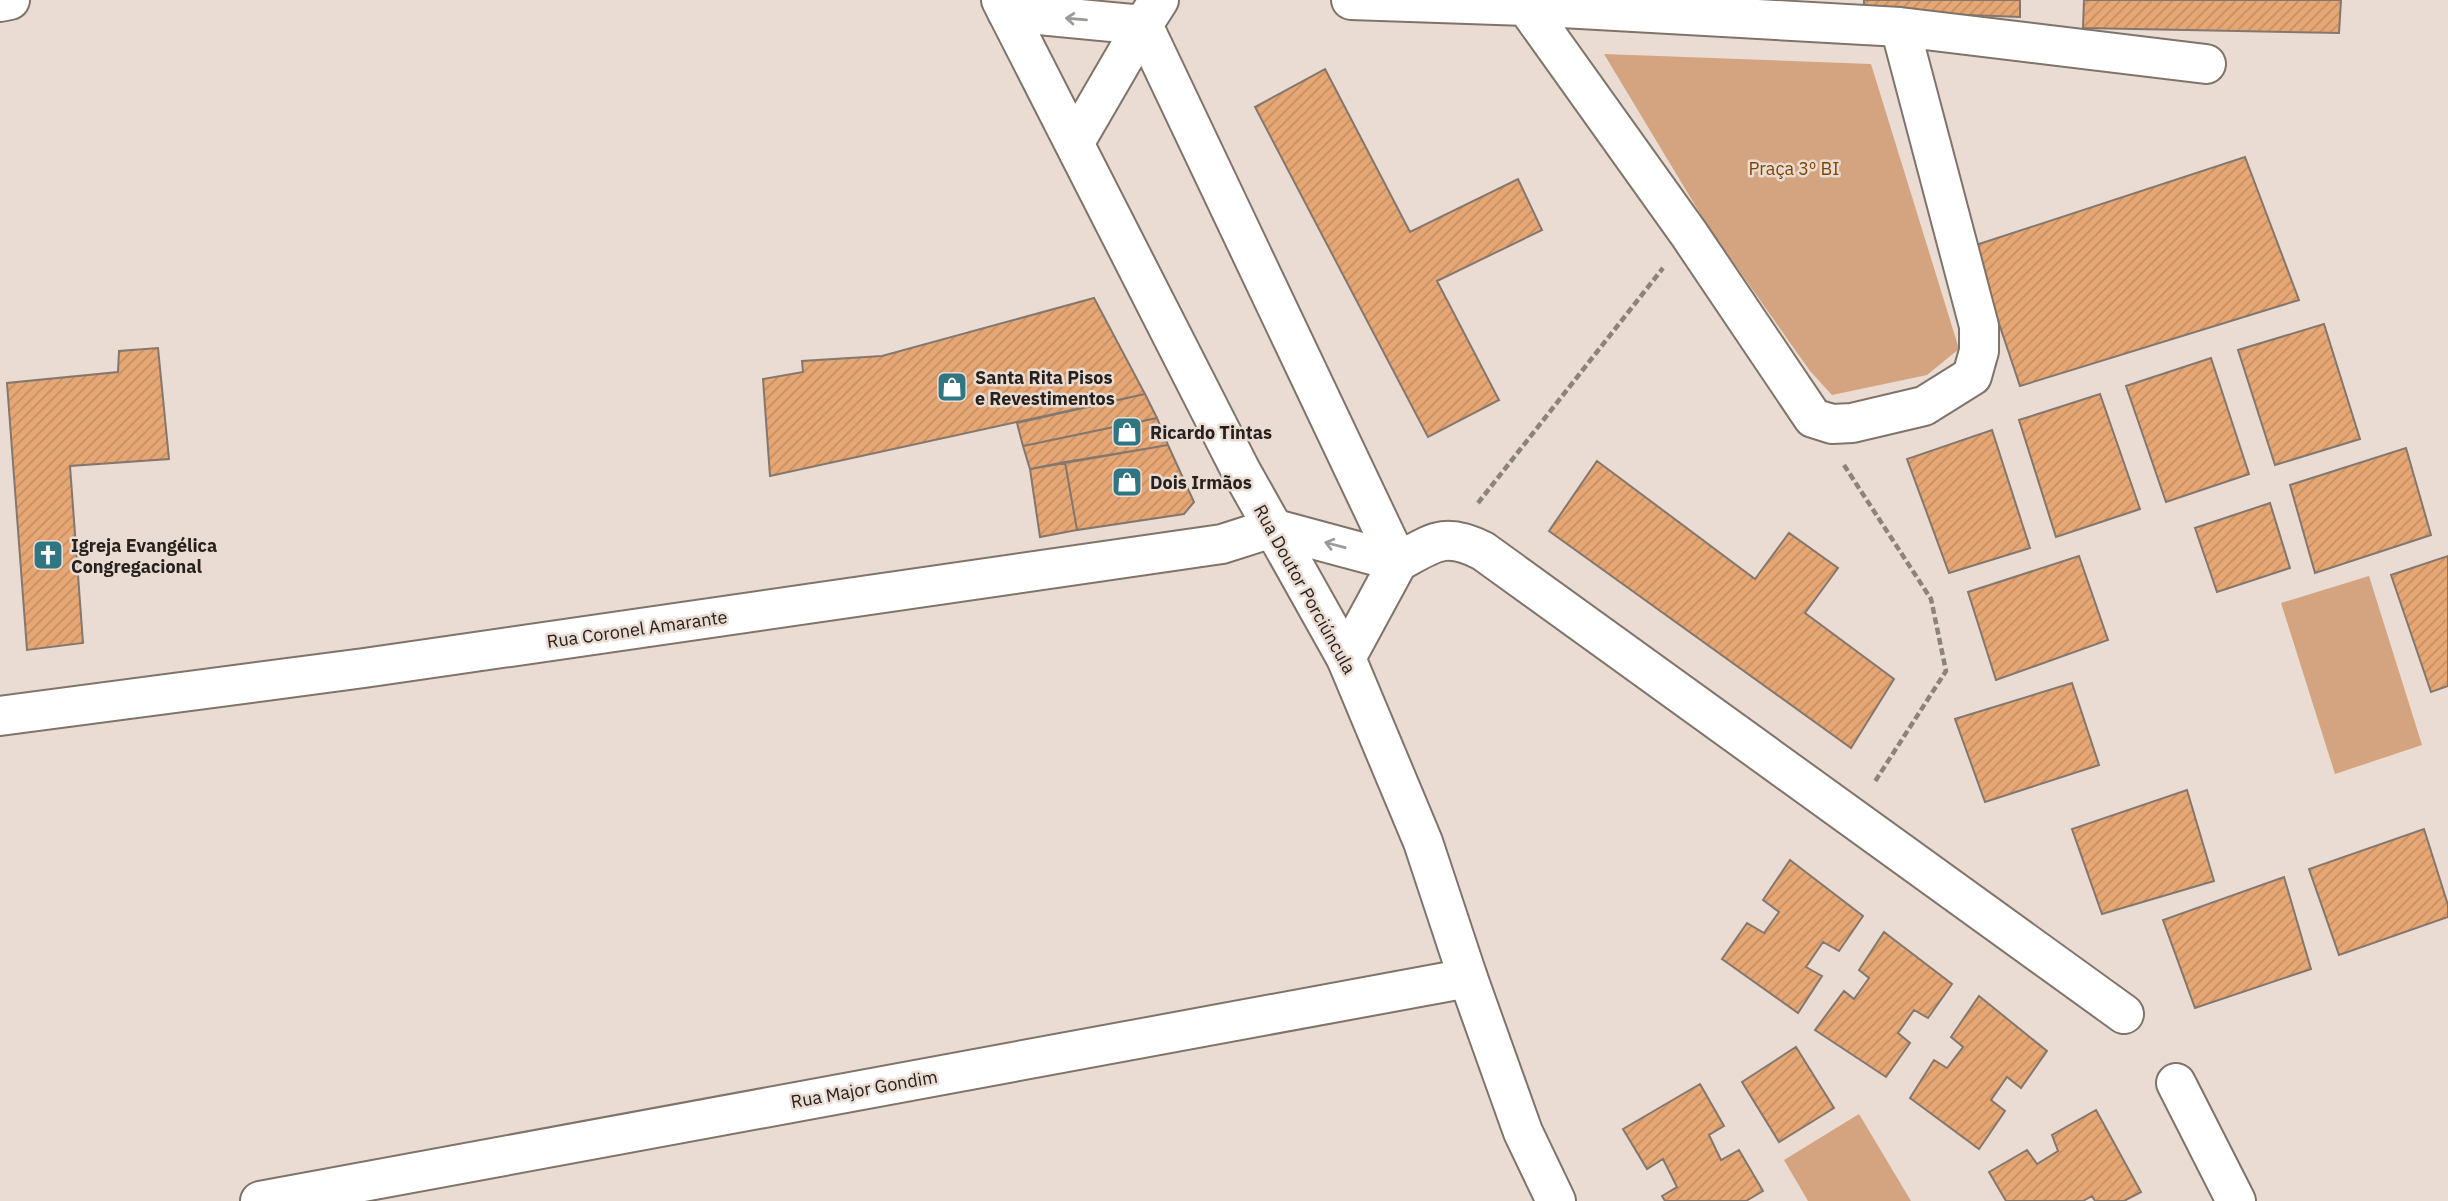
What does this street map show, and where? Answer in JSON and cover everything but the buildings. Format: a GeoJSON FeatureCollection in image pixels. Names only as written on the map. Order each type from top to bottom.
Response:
{"type":"FeatureCollection","features":[{"type":"Feature","properties":{"kind":"street"},"geometry":{"type":"LineString","coordinates":[[0,2],[10,0]]}},
{"type":"Feature","properties":{"kind":"street"},"geometry":{"type":"LineString","coordinates":[[1351,0],[1526,6],[1900,27],[2206,64]]}},
{"type":"Feature","properties":{"kind":"street"},"geometry":{"type":"LineString","coordinates":[[1004,6],[1151,13]]}},
{"type":"Feature","properties":{"kind":"street","name":"Rua Doutor Porciúncula"},"geometry":{"type":"LineString","coordinates":[[1004,6],[1272,528],[1346,658],[1423,842],[1523,1132],[1556,1201]]}},
{"type":"Feature","properties":{"kind":"street"},"geometry":{"type":"LineString","coordinates":[[1526,6],[1689,234],[1813,418],[1832,424],[1852,423],[1924,406],[1972,376],[1979,351],[1979,326],[1900,27]]}},
{"type":"Feature","properties":{"kind":"street"},"geometry":{"type":"LineString","coordinates":[[1075,142],[1151,13]]}},
{"type":"Feature","properties":{"kind":"street"},"geometry":{"type":"LineString","coordinates":[[1151,13],[1398,562]]}},
{"type":"Feature","properties":{"kind":"street"},"geometry":{"type":"LineString","coordinates":[[1272,528],[1398,562]]}},
{"type":"Feature","properties":{"kind":"street","name":"Rua Coronel Amarante"},"geometry":{"type":"LineString","coordinates":[[0,716],[378,666],[1222,544],[1272,528]]}},
{"type":"Feature","properties":{"kind":"street"},"geometry":{"type":"LineString","coordinates":[[1346,658],[1398,562],[1437,541],[1450,539],[1466,542],[1483,551],[1853,816],[2124,1014]]}},
{"type":"Feature","properties":{"kind":"street","name":"Rua Major Gondim"},"geometry":{"type":"LineString","coordinates":[[260,1201],[1468,978]]}},
{"type":"Feature","properties":{"kind":"street"},"geometry":{"type":"LineString","coordinates":[[2176,1083],[2236,1201]]}},
{"type":"Feature","properties":{"kind":"path"},"geometry":{"type":"LineString","coordinates":[[1450,539],[1689,234]]}},
{"type":"Feature","properties":{"kind":"path"},"geometry":{"type":"LineString","coordinates":[[1813,418],[1931,599],[1946,671],[1853,816]]}},
{"type":"Feature","properties":{"kind":"green space","name":"Praça 3º BI"},"geometry":{"type":"Polygon","coordinates":[[[1604,54],[1871,64],[1959,349],[1927,375],[1832,395],[1810,371],[1707,225],[1604,54]]]}},
{"type":"Feature","properties":{"kind":"green space"},"geometry":{"type":"Polygon","coordinates":[[[2369,576],[2422,745],[2335,774],[2281,603],[2369,576]]]}},
{"type":"Feature","properties":{"kind":"green space"},"geometry":{"type":"Polygon","coordinates":[[[1859,1114],[1911,1201],[1808,1201],[1784,1160],[1859,1114]]]}},
{"type":"Feature","properties":{"kind":"place","name":"Santa Rita Pisos e Revestimentos"},"geometry":{"type":"Point","coordinates":[952,387]}},
{"type":"Feature","properties":{"kind":"place","name":"Ricardo Tintas"},"geometry":{"type":"Point","coordinates":[1127,432]}},
{"type":"Feature","properties":{"kind":"place","name":"Dois Irmãos"},"geometry":{"type":"Point","coordinates":[1127,482]}},
{"type":"Feature","properties":{"kind":"place","name":"Igreja Evangélica Congregacional"},"geometry":{"type":"Point","coordinates":[48,555]}}]}
